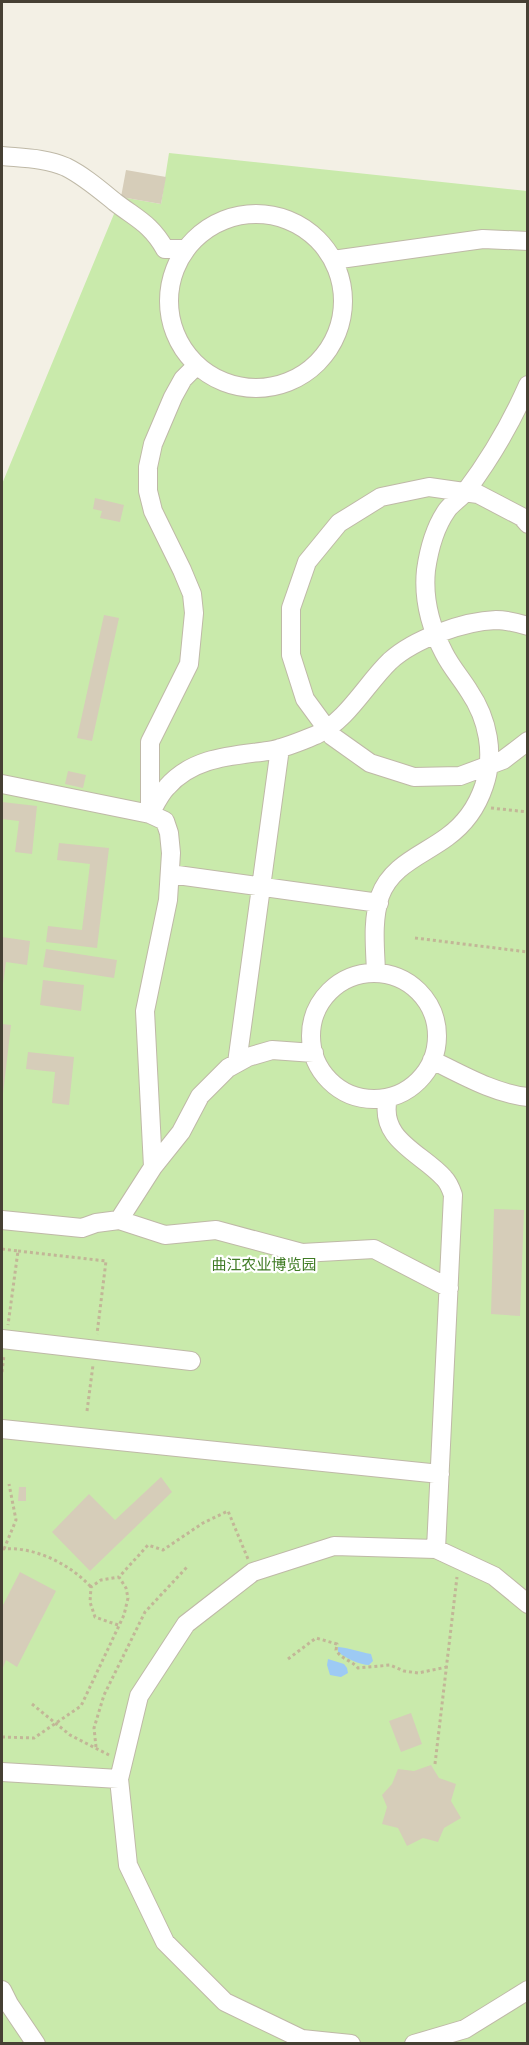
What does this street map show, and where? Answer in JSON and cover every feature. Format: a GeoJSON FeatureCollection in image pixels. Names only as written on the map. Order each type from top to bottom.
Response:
{"type":"FeatureCollection","features":[{"type":"Feature","properties":{"kind":"street"},"geometry":{"type":"LineString","coordinates":[[2,156],[32,158],[64,166],[85,178],[145,222],[165,249],[186,249]]}},
{"type":"Feature","properties":{"kind":"street"},"geometry":{"type":"LineString","coordinates":[[262,214],[291,221],[315,237],[333,260],[342,288],[342,316],[332,344],[314,366],[290,382],[262,389],[234,386],[207,374],[186,355],[173,330],[168,302],[173,274],[186,249],[207,229],[233,217],[262,214]]}},
{"type":"Feature","properties":{"kind":"street"},"geometry":{"type":"LineString","coordinates":[[333,260],[483,239],[528,241]]}},
{"type":"Feature","properties":{"kind":"street"},"geometry":{"type":"LineString","coordinates":[[150,814],[150,742],[189,664],[194,613],[192,594],[183,570],[153,511],[148,491],[148,467],[153,444],[173,397],[183,380],[197,364]]}},
{"type":"Feature","properties":{"kind":"street"},"geometry":{"type":"LineString","coordinates":[[376,972],[374,935],[381,894],[392,875],[406,862],[448,836],[465,821],[475,806],[485,783],[489,740],[483,715],[470,691],[444,654],[436,635],[425,598],[426,571],[430,545],[447,510],[465,492],[518,406],[528,385]]}},
{"type":"Feature","properties":{"kind":"street"},"geometry":{"type":"LineString","coordinates":[[528,524],[522,517],[478,494],[429,487],[381,497],[339,523],[307,562],[291,609],[291,655],[305,699],[332,736],[370,763],[414,777],[460,776],[503,760],[528,741]]}},
{"type":"Feature","properties":{"kind":"street"},"geometry":{"type":"LineString","coordinates":[[150,814],[166,787],[197,764],[217,758],[280,748],[317,735],[327,729],[355,703],[391,660],[416,644],[464,626],[496,620],[528,626]]}},
{"type":"Feature","properties":{"kind":"street"},"geometry":{"type":"LineString","coordinates":[[237,1063],[280,748]]}},
{"type":"Feature","properties":{"kind":"street"},"geometry":{"type":"LineString","coordinates":[[2,783],[150,814],[165,820],[171,853],[168,900],[145,1011],[153,1167]]}},
{"type":"Feature","properties":{"kind":"street"},"geometry":{"type":"LineString","coordinates":[[170,874],[379,903]]}},
{"type":"Feature","properties":{"kind":"street"},"geometry":{"type":"LineString","coordinates":[[376,972],[396,976],[414,987],[427,1002],[435,1020],[437,1040],[432,1060],[422,1077],[406,1090],[388,1098],[368,1099],[347,1094],[329,1081],[316,1064],[314,1053],[311,1043],[312,1021],[321,1001],[336,985],[355,975],[376,972]]}},
{"type":"Feature","properties":{"kind":"street"},"geometry":{"type":"LineString","coordinates":[[119,1220],[153,1167],[182,1132],[200,1096],[228,1068],[248,1057],[272,1050],[314,1053]]}},
{"type":"Feature","properties":{"kind":"street"},"geometry":{"type":"LineString","coordinates":[[432,1060],[499,1090],[516,1096],[528,1097]]}},
{"type":"Feature","properties":{"kind":"street"},"geometry":{"type":"LineString","coordinates":[[388,1098],[387,1116],[398,1139],[447,1180],[453,1195],[436,1550]]}},
{"type":"Feature","properties":{"kind":"street"},"geometry":{"type":"LineString","coordinates":[[2,1220],[82,1228],[96,1223],[119,1220],[165,1235],[216,1230],[302,1253],[374,1249],[449,1288]]}},
{"type":"Feature","properties":{"kind":"street"},"geometry":{"type":"LineString","coordinates":[[4,1339],[191,1361]]}},
{"type":"Feature","properties":{"kind":"street"},"geometry":{"type":"LineString","coordinates":[[2,1429],[440,1474]]}},
{"type":"Feature","properties":{"kind":"street"},"geometry":{"type":"LineString","coordinates":[[351,2043],[302,2039],[225,2002],[165,1942],[128,1865],[121,1772],[139,1696],[186,1624],[253,1572],[334,1546],[436,1550],[494,1576],[528,1604]]}},
{"type":"Feature","properties":{"kind":"street"},"geometry":{"type":"LineString","coordinates":[[2,1772],[121,1772]]}},
{"type":"Feature","properties":{"kind":"street"},"geometry":{"type":"LineString","coordinates":[[2,1990],[36,2043]]}},
{"type":"Feature","properties":{"kind":"street"},"geometry":{"type":"LineString","coordinates":[[414,2043],[465,2029],[528,1990]]}},
{"type":"Feature","properties":{"kind":"path"},"geometry":{"type":"LineString","coordinates":[[475,806],[528,812]]}},
{"type":"Feature","properties":{"kind":"path"},"geometry":{"type":"LineString","coordinates":[[415,938],[528,952]]}},
{"type":"Feature","properties":{"kind":"path"},"geometry":{"type":"LineString","coordinates":[[2,1249],[106,1261],[87,1411]]}},
{"type":"Feature","properties":{"kind":"path"},"geometry":{"type":"LineString","coordinates":[[2,1372],[4,1339],[18,1251]]}},
{"type":"Feature","properties":{"kind":"path"},"geometry":{"type":"LineString","coordinates":[[9,1484],[16,1520],[3,1549],[42,1555],[80,1576],[91,1587],[90,1602],[95,1617],[119,1625]]}},
{"type":"Feature","properties":{"kind":"path"},"geometry":{"type":"LineString","coordinates":[[91,1587],[101,1580],[119,1577],[148,1545],[164,1550],[203,1523],[228,1511],[253,1572]]}},
{"type":"Feature","properties":{"kind":"path"},"geometry":{"type":"LineString","coordinates":[[435,1764],[459,1560]]}},
{"type":"Feature","properties":{"kind":"path"},"geometry":{"type":"LineString","coordinates":[[96,1747],[94,1728],[104,1695],[145,1612],[187,1567]]}},
{"type":"Feature","properties":{"kind":"path"},"geometry":{"type":"LineString","coordinates":[[2,1737],[34,1738],[81,1706],[124,1615],[128,1598],[126,1588],[119,1577]]}},
{"type":"Feature","properties":{"kind":"path"},"geometry":{"type":"LineString","coordinates":[[288,1659],[316,1638],[337,1644],[336,1650],[340,1657],[354,1663],[358,1668],[390,1665],[404,1671],[418,1673],[447,1667]]}},
{"type":"Feature","properties":{"kind":"path"},"geometry":{"type":"LineString","coordinates":[[32,1704],[70,1735],[96,1747],[121,1772]]}},
{"type":"Feature","properties":{"kind":"green space","name":"曲江农业博览园"},"geometry":{"type":"Polygon","coordinates":[[[169,153],[527,191],[527,2043],[2,2044],[2,484],[121,197],[161,204],[169,153]]]}},
{"type":"Feature","properties":{"kind":"water"},"geometry":{"type":"Polygon","coordinates":[[[338,1647],[371,1654],[373,1661],[369,1665],[353,1661],[338,1652],[338,1647]]]}},
{"type":"Feature","properties":{"kind":"water"},"geometry":{"type":"Polygon","coordinates":[[[328,1659],[344,1664],[348,1673],[341,1677],[330,1675],[328,1659]]]}},
{"type":"Feature","properties":{"kind":"building"},"geometry":{"type":"Polygon","coordinates":[[[126,170],[166,177],[161,204],[121,197],[126,170]]]}},
{"type":"Feature","properties":{"kind":"building"},"geometry":{"type":"Polygon","coordinates":[[[95,498],[124,505],[120,522],[100,518],[102,511],[93,509],[95,498]]]}},
{"type":"Feature","properties":{"kind":"building"},"geometry":{"type":"Polygon","coordinates":[[[104,615],[119,618],[92,741],[77,738],[104,615]]]}},
{"type":"Feature","properties":{"kind":"building"},"geometry":{"type":"Polygon","coordinates":[[[68,771],[86,775],[83,788],[65,784],[68,771]]]}},
{"type":"Feature","properties":{"kind":"building"},"geometry":{"type":"Polygon","coordinates":[[[2,802],[37,806],[32,854],[15,852],[19,821],[2,819],[2,802]]]}},
{"type":"Feature","properties":{"kind":"building"},"geometry":{"type":"Polygon","coordinates":[[[59,843],[109,848],[97,948],[46,942],[48,926],[82,930],[90,864],[57,860],[59,843]]]}},
{"type":"Feature","properties":{"kind":"building"},"geometry":{"type":"Polygon","coordinates":[[[2,937],[30,941],[27,965],[6,962],[3,984],[2,937]]]}},
{"type":"Feature","properties":{"kind":"building"},"geometry":{"type":"Polygon","coordinates":[[[46,949],[117,960],[114,978],[43,967],[46,949]]]}},
{"type":"Feature","properties":{"kind":"building"},"geometry":{"type":"Polygon","coordinates":[[[43,980],[84,985],[81,1011],[40,1005],[43,980]]]}},
{"type":"Feature","properties":{"kind":"building"},"geometry":{"type":"Polygon","coordinates":[[[2,1024],[11,1025],[3,1094],[2,1094],[2,1024]]]}},
{"type":"Feature","properties":{"kind":"building"},"geometry":{"type":"Polygon","coordinates":[[[28,1052],[74,1057],[69,1105],[52,1103],[55,1072],[26,1069],[28,1052]]]}},
{"type":"Feature","properties":{"kind":"building"},"geometry":{"type":"Polygon","coordinates":[[[494,1209],[524,1210],[520,1316],[491,1314],[494,1209]]]}},
{"type":"Feature","properties":{"kind":"building"},"geometry":{"type":"Polygon","coordinates":[[[161,1477],[172,1492],[90,1571],[52,1532],[89,1494],[115,1520],[161,1477]]]}},
{"type":"Feature","properties":{"kind":"building"},"geometry":{"type":"Polygon","coordinates":[[[19,1487],[26,1487],[26,1501],[18,1501],[19,1487]]]}},
{"type":"Feature","properties":{"kind":"building"},"geometry":{"type":"Polygon","coordinates":[[[20,1572],[56,1591],[17,1667],[6,1660],[2,1670],[2,1607],[20,1572]]]}},
{"type":"Feature","properties":{"kind":"building"},"geometry":{"type":"Polygon","coordinates":[[[411,1713],[422,1744],[401,1752],[389,1721],[411,1713]]]}},
{"type":"Feature","properties":{"kind":"building"},"geometry":{"type":"Polygon","coordinates":[[[431,1765],[439,1778],[456,1784],[451,1801],[461,1818],[444,1828],[438,1842],[423,1838],[407,1846],[398,1828],[382,1824],[387,1807],[382,1795],[392,1784],[398,1769],[414,1771],[431,1765]]]}}]}
